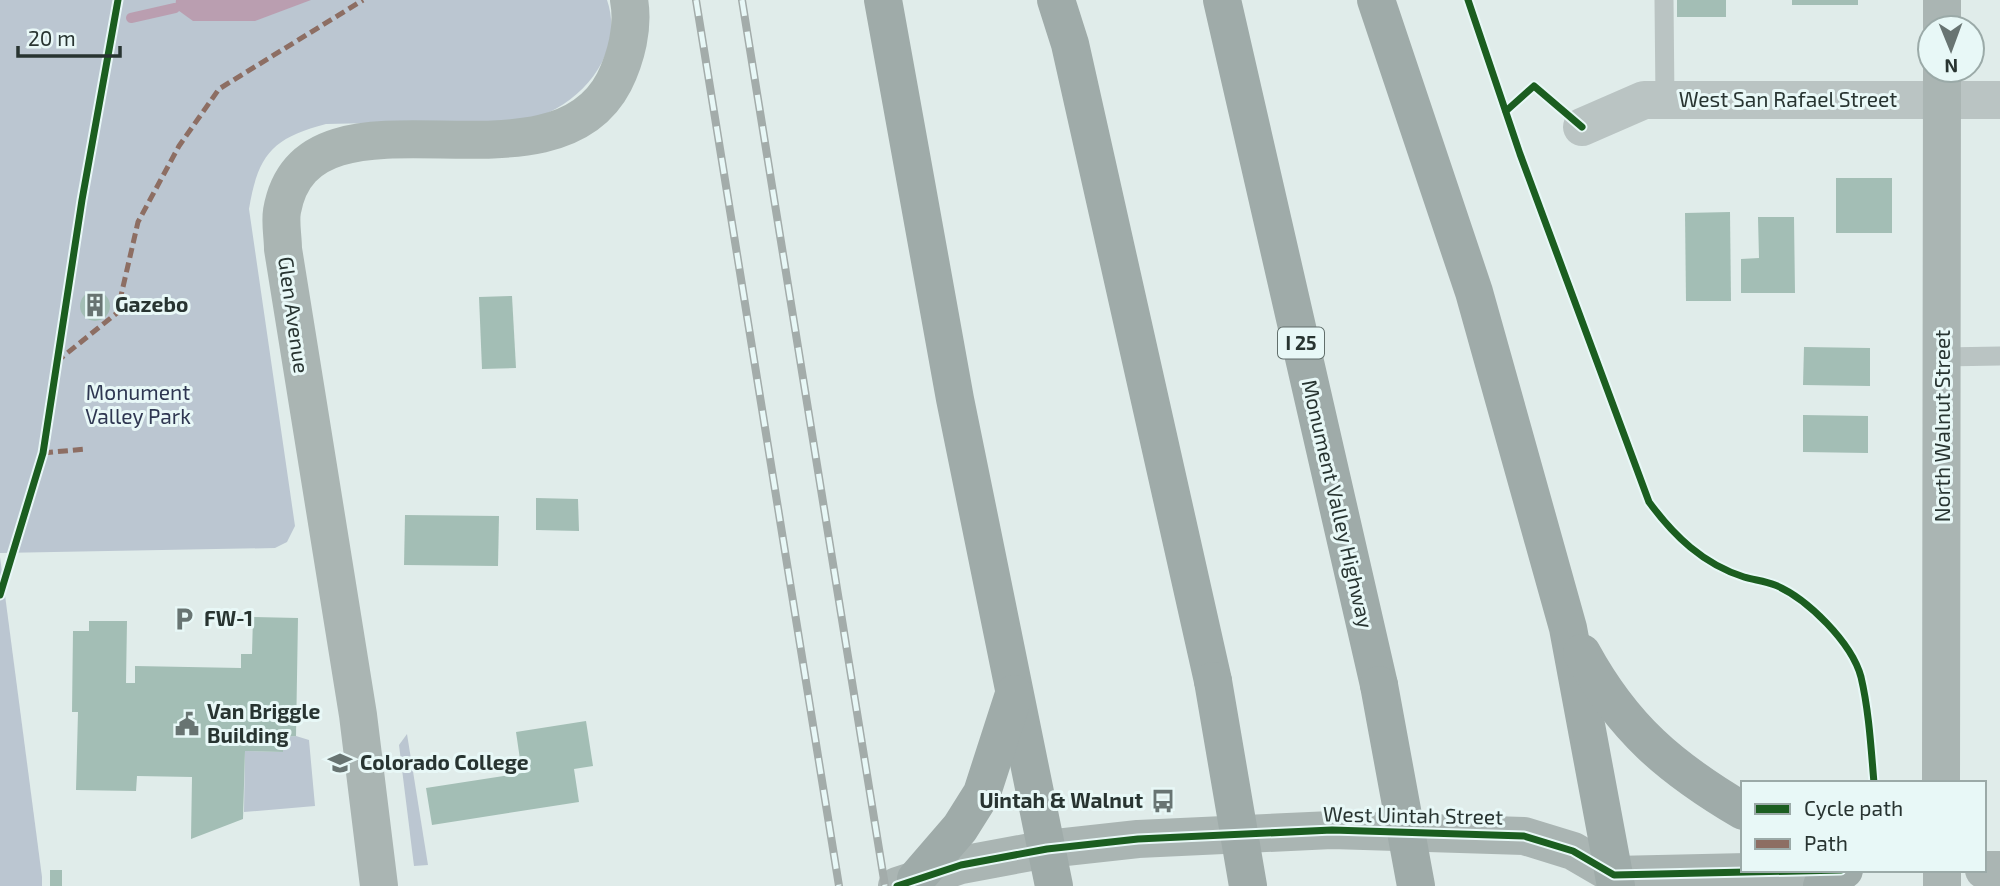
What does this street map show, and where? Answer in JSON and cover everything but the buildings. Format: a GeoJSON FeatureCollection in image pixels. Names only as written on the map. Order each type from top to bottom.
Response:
{"type":"FeatureCollection","features":[{"type":"Feature","properties":{"kind":"highway"},"geometry":{"type":"LineString","coordinates":[[883,0],[955,399],[1054,886]]}},
{"type":"Feature","properties":{"kind":"highway"},"geometry":{"type":"LineString","coordinates":[[1056,0],[1070,44],[1213,681],[1248,886]]}},
{"type":"Feature","properties":{"kind":"highway","name":"Monument Valley Highway"},"geometry":{"type":"LineString","coordinates":[[1222,0],[1379,685],[1416,886]]}},
{"type":"Feature","properties":{"kind":"highway"},"geometry":{"type":"LineString","coordinates":[[1376,0],[1474,292],[1568,628],[1609,882]]}},
{"type":"Feature","properties":{"kind":"highway"},"geometry":{"type":"LineString","coordinates":[[1568,628],[1604,694],[1667,762],[1741,810]]}},
{"type":"Feature","properties":{"kind":"highway"},"geometry":{"type":"LineString","coordinates":[[906,883],[960,828],[982,793],[1014,692]]}},
{"type":"Feature","properties":{"kind":"highway"},"geometry":{"type":"LineString","coordinates":[[1822,886],[1840,872]]}},
{"type":"Feature","properties":{"kind":"main road","name":"Glen Avenue"},"geometry":{"type":"LineString","coordinates":[[379,886],[358,715],[283,248],[282,213],[289,188],[301,168],[335,146],[401,140],[533,138],[577,122],[611,87],[622,65],[628,35],[629,0]]}},
{"type":"Feature","properties":{"kind":"main road","name":"North Walnut Street"},"geometry":{"type":"LineString","coordinates":[[1941,781],[1942,85]]}},
{"type":"Feature","properties":{"kind":"main road","name":"West Uintah Street"},"geometry":{"type":"LineString","coordinates":[[906,883],[961,865],[1047,849],[1138,839],[1332,830],[1524,836],[1573,851],[1609,882]]}},
{"type":"Feature","properties":{"kind":"main road"},"geometry":{"type":"LineString","coordinates":[[1609,882],[1803,872]]}},
{"type":"Feature","properties":{"kind":"street","name":"West San Rafael Street"},"geometry":{"type":"LineString","coordinates":[[1582,127],[1644,100],[1942,85],[2000,100]]}},
{"type":"Feature","properties":{"kind":"lane"},"geometry":{"type":"LineString","coordinates":[[1664,0],[1665,100]]}},
{"type":"Feature","properties":{"kind":"lane"},"geometry":{"type":"LineString","coordinates":[[1943,357],[2000,356]]}},
{"type":"Feature","properties":{"kind":"green space","name":"Monument Valley Park"},"geometry":{"type":"Polygon","coordinates":[[[0,0],[607,0],[611,19],[605,56],[596,73],[583,88],[552,111],[526,120],[508,122],[326,124],[308,129],[280,143],[263,162],[249,209],[295,526],[287,542],[275,548],[0,553],[0,0]]]}},
{"type":"Feature","properties":{"kind":"green space"},"geometry":{"type":"Polygon","coordinates":[[[0,557],[42,877],[42,886],[0,886],[0,557]]]}},
{"type":"Feature","properties":{"kind":"green space"},"geometry":{"type":"Polygon","coordinates":[[[407,734],[428,865],[414,866],[399,745],[407,734]]]}},
{"type":"Feature","properties":{"kind":"green space"},"geometry":{"type":"Polygon","coordinates":[[[296,736],[309,740],[315,806],[244,812],[245,751],[283,752],[283,737],[296,736]]]}},
{"type":"Feature","properties":{"kind":"shaded area"},"geometry":{"type":"Polygon","coordinates":[[[176,0],[311,0],[255,21],[193,21],[175,8],[176,0]]]}},
{"type":"Feature","properties":{"kind":"waterway"},"geometry":{"type":"LineString","coordinates":[[131,18],[175,8]]}},
{"type":"Feature","properties":{"kind":"railway"},"geometry":{"type":"LineString","coordinates":[[696,0],[839,886]]}},
{"type":"Feature","properties":{"kind":"railway"},"geometry":{"type":"LineString","coordinates":[[742,0],[885,886]]}},
{"type":"Feature","properties":{"kind":"marked path"},"geometry":{"type":"LineString","coordinates":[[56,362],[117,313],[138,222],[179,146],[219,89],[363,0]]}},
{"type":"Feature","properties":{"kind":"marked path"},"geometry":{"type":"LineString","coordinates":[[43,453],[86,449]]}},
{"type":"Feature","properties":{"kind":"cycle path"},"geometry":{"type":"LineString","coordinates":[[0,595],[43,453],[82,200],[118,0]]}},
{"type":"Feature","properties":{"kind":"cycle path"},"geometry":{"type":"LineString","coordinates":[[1468,0],[1520,154],[1649,502],[1679,537],[1703,557],[1729,571],[1788,591],[1814,611],[1838,636],[1861,677],[1868,716],[1874,781]]}},
{"type":"Feature","properties":{"kind":"cycle path"},"geometry":{"type":"LineString","coordinates":[[1506,111],[1534,86],[1582,127]]}},
{"type":"Feature","properties":{"kind":"cycle path"},"geometry":{"type":"LineString","coordinates":[[897,886],[961,865],[1047,849],[1138,839],[1332,830],[1524,836],[1573,851],[1614,875],[1750,872]]}},
{"type":"Feature","properties":{"kind":"place","name":"Gazebo"},"geometry":{"type":"Point","coordinates":[95,305]}},
{"type":"Feature","properties":{"kind":"place","name":"FW-1"},"geometry":{"type":"Point","coordinates":[184,619]}},
{"type":"Feature","properties":{"kind":"place","name":"Van Briggle Building"},"geometry":{"type":"Point","coordinates":[187,724]}},
{"type":"Feature","properties":{"kind":"place","name":"Colorado College"},"geometry":{"type":"Point","coordinates":[340,763]}},
{"type":"Feature","properties":{"kind":"place","name":"Uintah & Walnut"},"geometry":{"type":"Point","coordinates":[1163,801]}}]}
